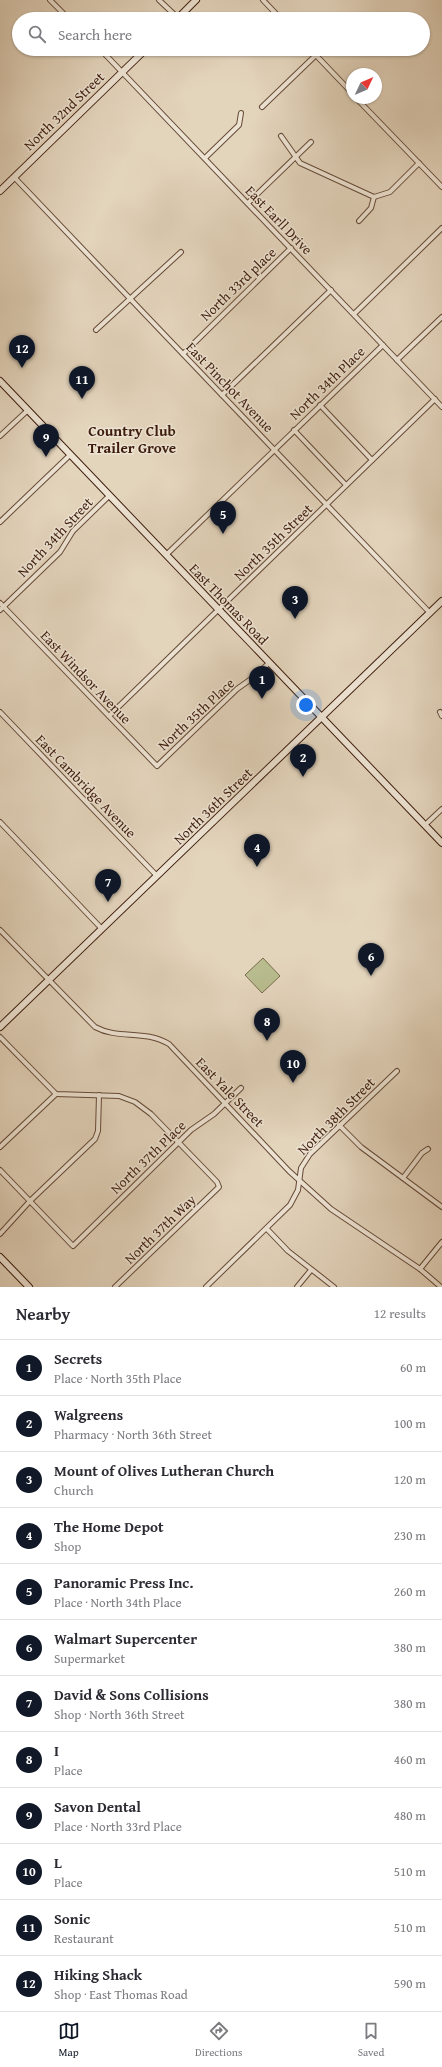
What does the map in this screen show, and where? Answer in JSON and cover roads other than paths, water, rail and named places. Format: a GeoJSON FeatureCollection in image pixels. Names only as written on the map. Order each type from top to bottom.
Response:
{"type":"FeatureCollection","features":[{"type":"Feature","properties":{"kind":"main road"},"geometry":{"type":"LineString","coordinates":[[183,12],[196,0]]}},
{"type":"Feature","properties":{"kind":"main road","name":"North 32nd Street"},"geometry":{"type":"LineString","coordinates":[[0,191],[139,56]]}},
{"type":"Feature","properties":{"kind":"main road","name":"East Thomas Road"},"geometry":{"type":"LineString","coordinates":[[0,381],[442,843]]}},
{"type":"Feature","properties":{"kind":"main road","name":"North 36th Street"},"geometry":{"type":"LineString","coordinates":[[0,1028],[442,601]]}},
{"type":"Feature","properties":{"kind":"main road"},"geometry":{"type":"LineString","coordinates":[[0,1257],[29,1287]]}},
{"type":"Feature","properties":{"kind":"street"},"geometry":{"type":"LineString","coordinates":[[50,0],[63,12]]}},
{"type":"Feature","properties":{"kind":"street"},"geometry":{"type":"LineString","coordinates":[[159,0],[171,12]]}},
{"type":"Feature","properties":{"kind":"street"},"geometry":{"type":"LineString","coordinates":[[263,0],[274,12]]}},
{"type":"Feature","properties":{"kind":"street","name":"East Earll Drive"},"geometry":{"type":"LineString","coordinates":[[107,56],[442,406]]}},
{"type":"Feature","properties":{"kind":"street"},"geometry":{"type":"LineString","coordinates":[[262,108],[315,56]]}},
{"type":"Feature","properties":{"kind":"street"},"geometry":{"type":"LineString","coordinates":[[317,56],[346,87]]}},
{"type":"Feature","properties":{"kind":"street"},"geometry":{"type":"LineString","coordinates":[[362,104],[442,187]]}},
{"type":"Feature","properties":{"kind":"street"},"geometry":{"type":"LineString","coordinates":[[205,158],[239,125],[241,113]]}},
{"type":"Feature","properties":{"kind":"street"},"geometry":{"type":"LineString","coordinates":[[281,136],[300,163],[374,197],[390,192],[419,163]]}},
{"type":"Feature","properties":{"kind":"street"},"geometry":{"type":"LineString","coordinates":[[248,203],[311,142]]}},
{"type":"Feature","properties":{"kind":"street","name":"East Pinchot Avenue"},"geometry":{"type":"LineString","coordinates":[[14,177],[430,613]]}},
{"type":"Feature","properties":{"kind":"street"},"geometry":{"type":"LineString","coordinates":[[359,221],[371,208],[374,197]]}},
{"type":"Feature","properties":{"kind":"street"},"geometry":{"type":"LineString","coordinates":[[354,314],[442,229]]}},
{"type":"Feature","properties":{"kind":"street","name":"North 33rd place"},"geometry":{"type":"LineString","coordinates":[[183,354],[291,248]]}},
{"type":"Feature","properties":{"kind":"street"},"geometry":{"type":"LineString","coordinates":[[96,330],[182,252]]}},
{"type":"Feature","properties":{"kind":"street"},"geometry":{"type":"LineString","coordinates":[[222,395],[331,290]]}},
{"type":"Feature","properties":{"kind":"street"},"geometry":{"type":"LineString","coordinates":[[397,360],[442,317]]}},
{"type":"Feature","properties":{"kind":"street","name":"North 34th Place"},"geometry":{"type":"LineString","coordinates":[[166,555],[383,345]]}},
{"type":"Feature","properties":{"kind":"street","name":"North 35th Street"},"geometry":{"type":"LineString","coordinates":[[109,716],[435,399]]}},
{"type":"Feature","properties":{"kind":"street"},"geometry":{"type":"LineString","coordinates":[[320,405],[373,460]]}},
{"type":"Feature","properties":{"kind":"street"},"geometry":{"type":"LineString","coordinates":[[0,436],[28,410]]}},
{"type":"Feature","properties":{"kind":"street"},"geometry":{"type":"LineString","coordinates":[[294,430],[346,485]]}},
{"type":"Feature","properties":{"kind":"street"},"geometry":{"type":"LineString","coordinates":[[0,522],[70,455]]}},
{"type":"Feature","properties":{"kind":"street","name":"North 34th Street"},"geometry":{"type":"LineString","coordinates":[[0,610],[60,552],[73,531],[109,496]]}},
{"type":"Feature","properties":{"kind":"street","name":"East Windsor Avenue"},"geometry":{"type":"LineString","coordinates":[[0,603],[157,766]]}},
{"type":"Feature","properties":{"kind":"street","name":"North 35th Place"},"geometry":{"type":"LineString","coordinates":[[157,766],[237,689],[254,678],[269,663]]}},
{"type":"Feature","properties":{"kind":"street","name":"East Cambridge Avenue"},"geometry":{"type":"LineString","coordinates":[[0,712],[157,876]]}},
{"type":"Feature","properties":{"kind":"street"},"geometry":{"type":"LineString","coordinates":[[425,825],[442,809]]}},
{"type":"Feature","properties":{"kind":"street"},"geometry":{"type":"LineString","coordinates":[[0,822],[102,929]]}},
{"type":"Feature","properties":{"kind":"street","name":"East Yale Street"},"geometry":{"type":"LineString","coordinates":[[0,930],[95,1027],[109,1033],[155,1037],[169,1044],[299,1179],[331,1209],[420,1269],[441,1287]]}},
{"type":"Feature","properties":{"kind":"street"},"geometry":{"type":"LineString","coordinates":[[0,1037],[56,1094],[119,1096],[135,1102],[151,1114],[178,1142]]}},
{"type":"Feature","properties":{"kind":"street","name":"North 38th Street"},"geometry":{"type":"LineString","coordinates":[[206,1287],[290,1205],[298,1190],[301,1168],[310,1154],[397,1071]]}},
{"type":"Feature","properties":{"kind":"street","name":"North 37th Place"},"geometry":{"type":"LineString","coordinates":[[30,1201],[73,1246],[178,1142],[241,1088]]}},
{"type":"Feature","properties":{"kind":"street"},"geometry":{"type":"LineString","coordinates":[[0,1147],[56,1094]]}},
{"type":"Feature","properties":{"kind":"street"},"geometry":{"type":"LineString","coordinates":[[0,1234],[30,1201],[95,1139],[98,1132],[99,1095]]}},
{"type":"Feature","properties":{"kind":"street"},"geometry":{"type":"LineString","coordinates":[[339,1126],[361,1148],[442,1207]]}},
{"type":"Feature","properties":{"kind":"street","name":"North 37th Way"},"geometry":{"type":"LineString","coordinates":[[115,1287],[219,1187],[217,1182],[178,1142]]}},
{"type":"Feature","properties":{"kind":"street"},"geometry":{"type":"LineString","coordinates":[[403,1178],[428,1149]]}},
{"type":"Feature","properties":{"kind":"street"},"geometry":{"type":"LineString","coordinates":[[0,1170],[30,1201]]}},
{"type":"Feature","properties":{"kind":"street"},"geometry":{"type":"LineString","coordinates":[[267,1229],[311,1270],[334,1287]]}},
{"type":"Feature","properties":{"kind":"street"},"geometry":{"type":"LineString","coordinates":[[420,1269],[442,1242]]}},
{"type":"Feature","properties":{"kind":"street"},"geometry":{"type":"LineString","coordinates":[[297,1287],[311,1270]]}},
{"type":"Feature","properties":{"kind":"place","name":"Hiking Shack"},"geometry":{"type":"Point","coordinates":[22,368]}},
{"type":"Feature","properties":{"kind":"place","name":"Sonic"},"geometry":{"type":"Point","coordinates":[82,399]}},
{"type":"Feature","properties":{"kind":"place","name":"Savon Dental"},"geometry":{"type":"Point","coordinates":[46,457]}},
{"type":"Feature","properties":{"kind":"place","name":"Panoramic Press Inc."},"geometry":{"type":"Point","coordinates":[223,534]}},
{"type":"Feature","properties":{"kind":"place","name":"Mount of Olives Lutheran Church"},"geometry":{"type":"Point","coordinates":[295,619]}},
{"type":"Feature","properties":{"kind":"place","name":"Secrets"},"geometry":{"type":"Point","coordinates":[262,699]}},
{"type":"Feature","properties":{"kind":"place","name":"Walgreens"},"geometry":{"type":"Point","coordinates":[303,777]}},
{"type":"Feature","properties":{"kind":"place","name":"The Home Depot"},"geometry":{"type":"Point","coordinates":[257,867]}},
{"type":"Feature","properties":{"kind":"place","name":"David & Sons Collisions"},"geometry":{"type":"Point","coordinates":[108,902]}},
{"type":"Feature","properties":{"kind":"place","name":"Walmart Supercenter"},"geometry":{"type":"Point","coordinates":[371,976]}},
{"type":"Feature","properties":{"kind":"place","name":"I"},"geometry":{"type":"Point","coordinates":[267,1041]}},
{"type":"Feature","properties":{"kind":"place","name":"L"},"geometry":{"type":"Point","coordinates":[293,1083]}},
{"type":"Feature","properties":{"kind":"district","name":"Country Club Trailer Grove"},"geometry":{"type":"Point","coordinates":[132,440]}}]}
